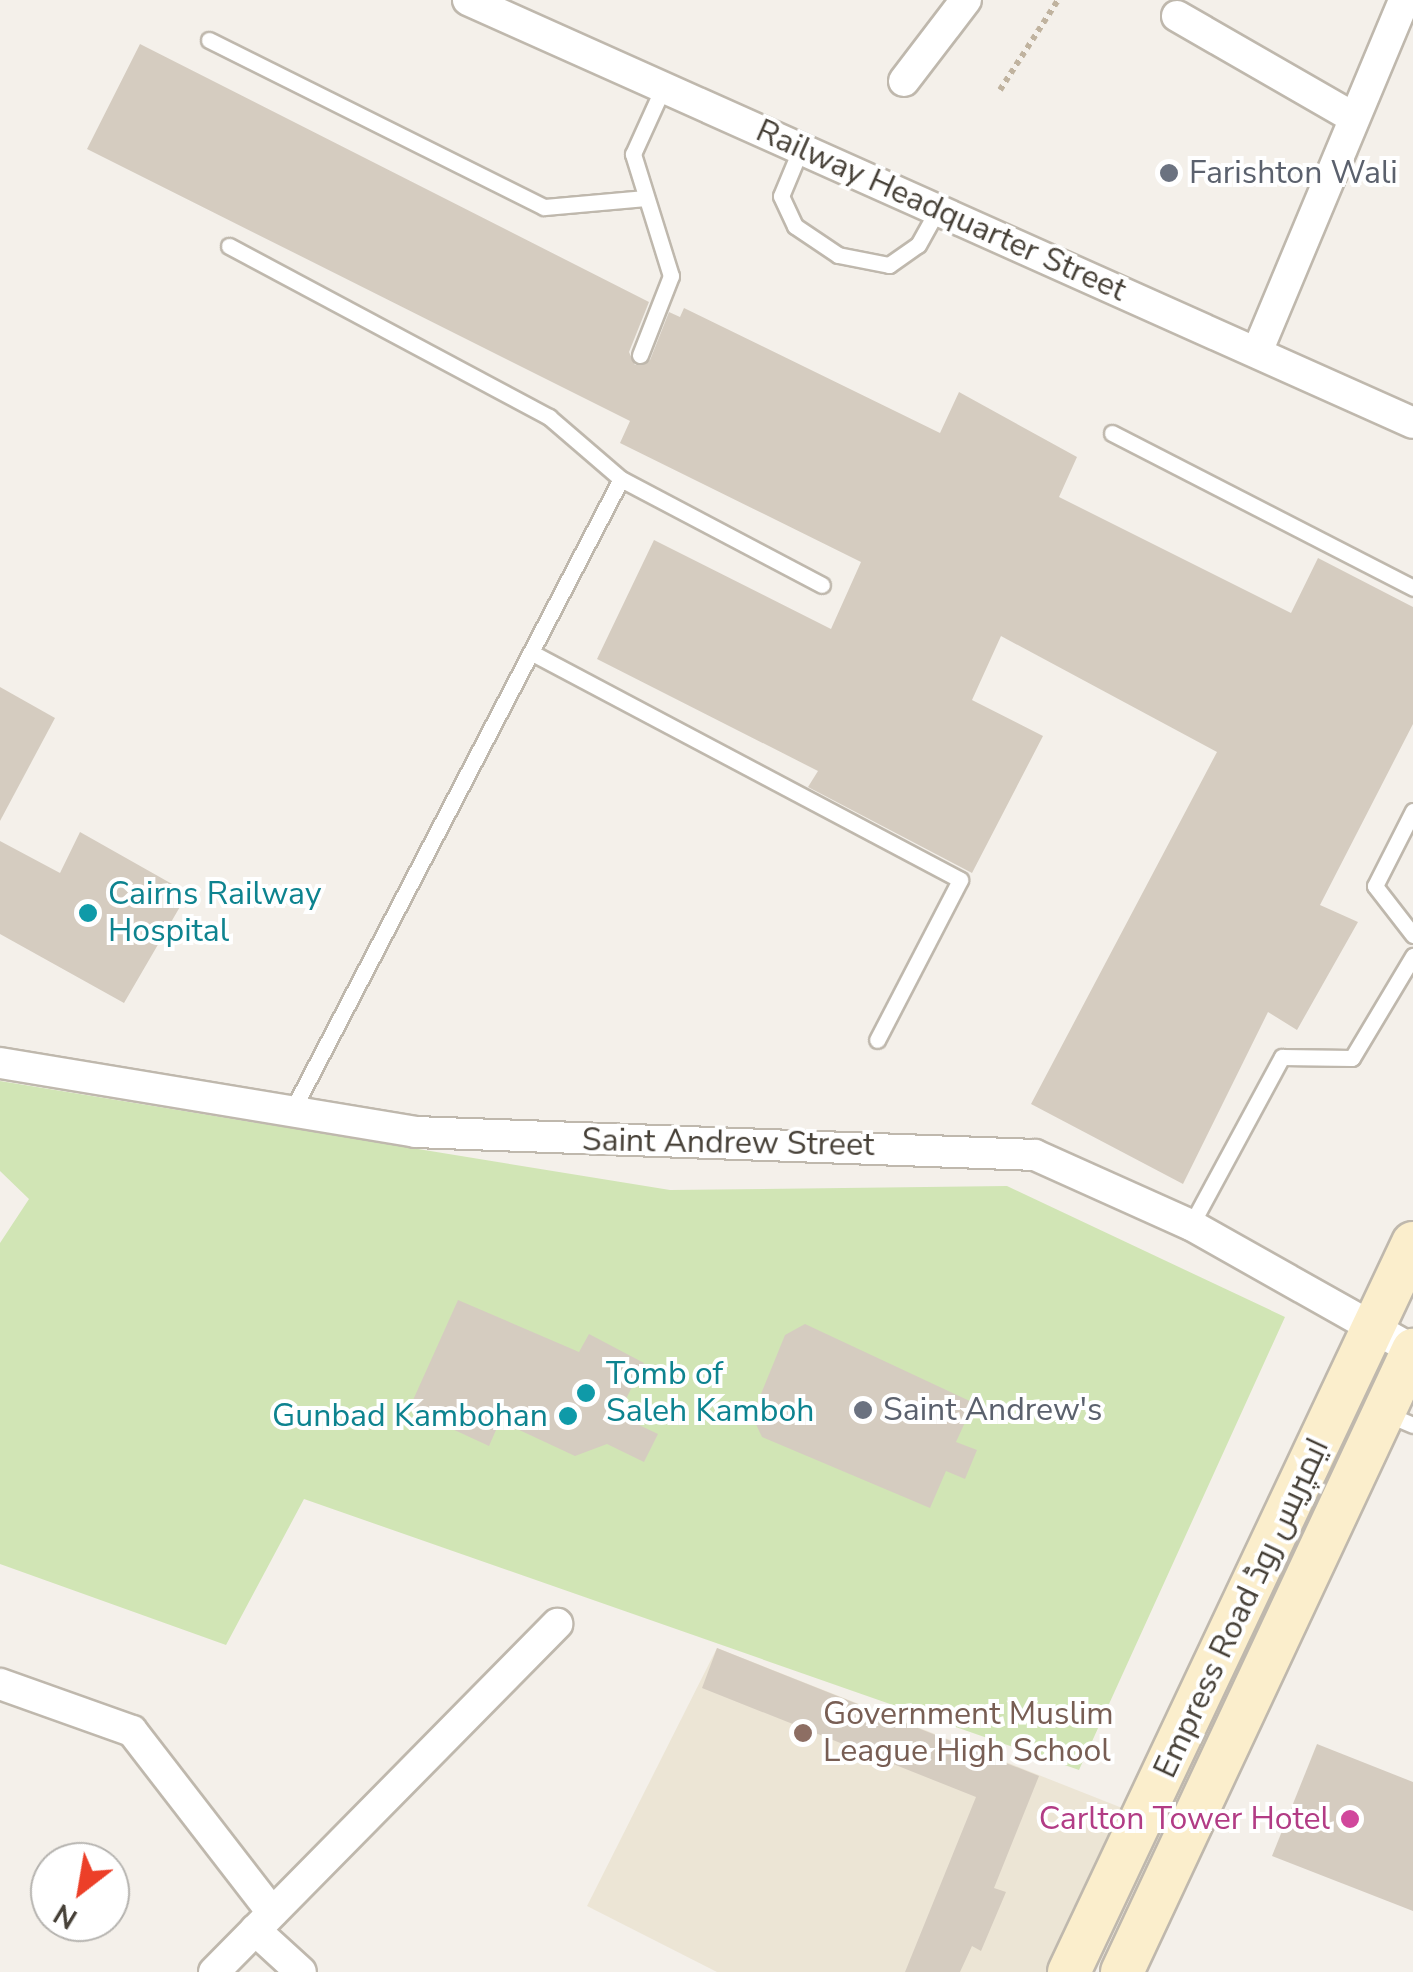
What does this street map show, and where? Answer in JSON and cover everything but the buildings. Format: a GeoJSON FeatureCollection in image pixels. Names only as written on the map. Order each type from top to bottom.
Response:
{"type":"FeatureCollection","features":[{"type":"Feature","properties":{"kind":"main road","name":"Empress Road ایمپریس روڈ"},"geometry":{"type":"LineString","coordinates":[[1070,1972],[1413,1243]]}},
{"type":"Feature","properties":{"kind":"main road","name":"Empress Road ایمپریس روڈ"},"geometry":{"type":"LineString","coordinates":[[1122,1972],[1398,1419],[1413,1350]]}},
{"type":"Feature","properties":{"kind":"street","name":"Railway Headquarter Street"},"geometry":{"type":"LineString","coordinates":[[468,0],[1413,423]]}},
{"type":"Feature","properties":{"kind":"street"},"geometry":{"type":"LineString","coordinates":[[904,81],[966,0]]}},
{"type":"Feature","properties":{"kind":"street"},"geometry":{"type":"LineString","coordinates":[[1256,352],[1350,115],[1404,0]]}},
{"type":"Feature","properties":{"kind":"street"},"geometry":{"type":"LineString","coordinates":[[1177,16],[1350,115]]}},
{"type":"Feature","properties":{"kind":"street","name":"Saint Andrew Street"},"geometry":{"type":"LineString","coordinates":[[2,1060],[415,1132],[583,1141],[989,1146],[1035,1155],[1190,1225],[1413,1350]]}},
{"type":"Feature","properties":{"kind":"street"},"geometry":{"type":"LineString","coordinates":[[214,1972],[557,1624]]}},
{"type":"Feature","properties":{"kind":"street"},"geometry":{"type":"LineString","coordinates":[[0,1684],[132,1731],[301,1972]]}},
{"type":"Feature","properties":{"kind":"lane"},"geometry":{"type":"LineString","coordinates":[[209,40],[544,207],[644,198]]}},
{"type":"Feature","properties":{"kind":"lane"},"geometry":{"type":"LineString","coordinates":[[640,355],[671,276],[633,154],[662,88]]}},
{"type":"Feature","properties":{"kind":"lane"},"geometry":{"type":"LineString","coordinates":[[801,148],[781,196],[795,226],[838,255],[889,265],[918,245],[938,210]]}},
{"type":"Feature","properties":{"kind":"lane"},"geometry":{"type":"LineString","coordinates":[[230,246],[550,418],[620,479],[822,585]]}},
{"type":"Feature","properties":{"kind":"lane"},"geometry":{"type":"LineString","coordinates":[[1112,433],[1413,588]]}},
{"type":"Feature","properties":{"kind":"lane"},"geometry":{"type":"LineString","coordinates":[[292,1109],[534,654],[620,479]]}},
{"type":"Feature","properties":{"kind":"lane"},"geometry":{"type":"LineString","coordinates":[[534,654],[960,880],[877,1040]]}},
{"type":"Feature","properties":{"kind":"lane"},"geometry":{"type":"LineString","coordinates":[[1413,810],[1375,886],[1413,935]]}},
{"type":"Feature","properties":{"kind":"lane"},"geometry":{"type":"LineString","coordinates":[[1190,1225],[1282,1056],[1352,1058],[1413,956]]}},
{"type":"Feature","properties":{"kind":"path"},"geometry":{"type":"LineString","coordinates":[[1000,90],[1058,0]]}},
{"type":"Feature","properties":{"kind":"shaded area","name":"Government Muslim League High School"},"geometry":{"type":"Polygon","coordinates":[[[717,1648],[1145,1817],[1073,1972],[717,1972],[587,1906],[717,1648]]]}},
{"type":"Feature","properties":{"kind":"green space"},"geometry":{"type":"Polygon","coordinates":[[[0,1081],[670,1190],[1007,1186],[1285,1317],[1079,1770],[304,1499],[226,1645],[0,1564],[0,1243],[29,1199],[0,1171],[0,1081]]]}},
{"type":"Feature","properties":{"kind":"place","name":"Farishton Wali"},"geometry":{"type":"Point","coordinates":[1169,173]}},
{"type":"Feature","properties":{"kind":"place","name":"Cairns Railway Hospital"},"geometry":{"type":"Point","coordinates":[88,913]}},
{"type":"Feature","properties":{"kind":"place","name":"Tomb of Saleh Kamboh"},"geometry":{"type":"Point","coordinates":[586,1393]}},
{"type":"Feature","properties":{"kind":"place","name":"Saint Andrew's"},"geometry":{"type":"Point","coordinates":[863,1410]}},
{"type":"Feature","properties":{"kind":"place","name":"Gunbad Kambohan"},"geometry":{"type":"Point","coordinates":[568,1416]}},
{"type":"Feature","properties":{"kind":"place","name":"Government Muslim League High School"},"geometry":{"type":"Point","coordinates":[803,1733]}},
{"type":"Feature","properties":{"kind":"place","name":"Carlton Tower Hotel"},"geometry":{"type":"Point","coordinates":[1350,1819]}}]}
